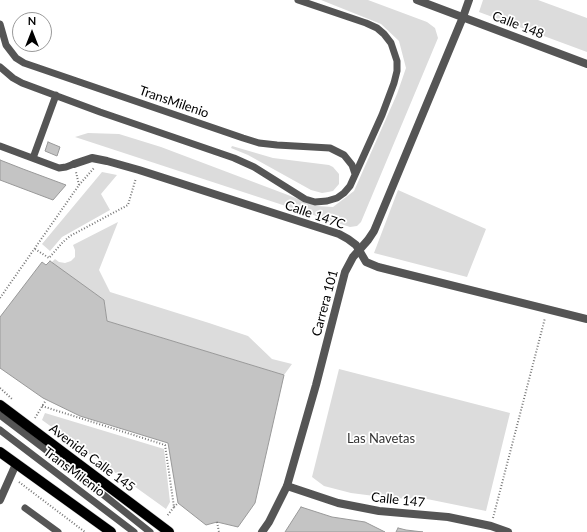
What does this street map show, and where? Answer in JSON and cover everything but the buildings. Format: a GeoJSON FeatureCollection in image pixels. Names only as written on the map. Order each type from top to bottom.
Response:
{"type":"FeatureCollection","features":[{"type":"Feature","properties":{"kind":"main road","name":"Avenida Calle 145"},"geometry":{"type":"LineString","coordinates":[[0,405],[169,532]]}},
{"type":"Feature","properties":{"kind":"main road"},"geometry":{"type":"LineString","coordinates":[[0,452],[111,532]]}},
{"type":"Feature","properties":{"kind":"street","name":"Calle 148"},"geometry":{"type":"LineString","coordinates":[[417,0],[587,64]]}},
{"type":"Feature","properties":{"kind":"street","name":"Carrera 101"},"geometry":{"type":"LineString","coordinates":[[262,532],[269,522],[287,486],[316,385],[348,264],[374,231],[469,0]]}},
{"type":"Feature","properties":{"kind":"street","name":"Calle 147C"},"geometry":{"type":"LineString","coordinates":[[74,164],[92,158],[139,170],[339,234],[356,245],[366,262],[378,268],[587,319]]}},
{"type":"Feature","properties":{"kind":"street"},"geometry":{"type":"LineString","coordinates":[[0,500],[16,464]]}},
{"type":"Feature","properties":{"kind":"street","name":"Calle 147"},"geometry":{"type":"LineString","coordinates":[[287,486],[338,502],[379,512],[448,517],[491,526],[508,532]]}},
{"type":"Feature","properties":{"kind":"lane"},"geometry":{"type":"LineString","coordinates":[[0,67],[6,73],[22,83],[234,158],[254,167],[305,199],[315,202],[327,201],[344,193],[350,186],[382,115],[394,83],[397,70],[397,61],[391,43],[384,34],[376,28],[366,23],[298,0]]}},
{"type":"Feature","properties":{"kind":"lane","name":"TransMilenio"},"geometry":{"type":"LineString","coordinates":[[0,24],[6,45],[16,58],[24,63],[242,138],[271,144],[330,148],[337,150],[344,155],[352,165],[355,174]]}},
{"type":"Feature","properties":{"kind":"lane"},"geometry":{"type":"LineString","coordinates":[[33,158],[56,95]]}},
{"type":"Feature","properties":{"kind":"lane"},"geometry":{"type":"LineString","coordinates":[[0,146],[59,168],[74,164]]}},
{"type":"Feature","properties":{"kind":"lane","name":"TransMilenio"},"geometry":{"type":"LineString","coordinates":[[0,415],[150,532]]}},
{"type":"Feature","properties":{"kind":"lane","name":"TransMilenio"},"geometry":{"type":"LineString","coordinates":[[0,430],[134,532]]}},
{"type":"Feature","properties":{"kind":"lane"},"geometry":{"type":"LineString","coordinates":[[25,508],[49,529],[58,532]]}},
{"type":"Feature","properties":{"kind":"path"},"geometry":{"type":"LineString","coordinates":[[74,164],[79,185]]}},
{"type":"Feature","properties":{"kind":"path"},"geometry":{"type":"LineString","coordinates":[[0,298],[79,185],[92,170],[97,167]]}},
{"type":"Feature","properties":{"kind":"path"},"geometry":{"type":"LineString","coordinates":[[35,249],[49,258],[70,236],[128,205],[139,170]]}},
{"type":"Feature","properties":{"kind":"path"},"geometry":{"type":"LineString","coordinates":[[491,526],[547,309]]}},
{"type":"Feature","properties":{"kind":"path"},"geometry":{"type":"LineString","coordinates":[[34,418],[46,400]]}},
{"type":"Feature","properties":{"kind":"path"},"geometry":{"type":"LineString","coordinates":[[42,406],[165,445],[174,507]]}},
{"type":"Feature","properties":{"kind":"path"},"geometry":{"type":"LineString","coordinates":[[11,476],[85,532]]}},
{"type":"Feature","properties":{"kind":"path"},"geometry":{"type":"LineString","coordinates":[[167,516],[178,502]]}},
{"type":"Feature","properties":{"kind":"path"},"geometry":{"type":"LineString","coordinates":[[217,522],[219,532]]}},
{"type":"Feature","properties":{"kind":"green space"},"geometry":{"type":"Polygon","coordinates":[[[321,0],[368,0],[427,22],[435,28],[438,38],[361,222],[357,226],[350,227],[75,137],[88,133],[119,134],[161,147],[317,206],[333,207],[354,191],[397,94],[406,68],[399,41],[381,24],[321,0]]]}},
{"type":"Feature","properties":{"kind":"green space"},"geometry":{"type":"Polygon","coordinates":[[[483,0],[538,0],[587,18],[587,52],[479,12],[483,0]]]}},
{"type":"Feature","properties":{"kind":"green space"},"geometry":{"type":"Polygon","coordinates":[[[232,146],[273,158],[329,165],[339,174],[339,184],[333,191],[322,193],[311,190],[248,155],[231,148],[232,146]]]}},
{"type":"Feature","properties":{"kind":"green space"},"geometry":{"type":"Polygon","coordinates":[[[102,172],[117,175],[101,194],[110,210],[62,237],[50,251],[42,244],[102,172]]]}},
{"type":"Feature","properties":{"kind":"green space"},"geometry":{"type":"Polygon","coordinates":[[[398,190],[486,229],[467,277],[374,253],[398,190]]]}},
{"type":"Feature","properties":{"kind":"green space"},"geometry":{"type":"Polygon","coordinates":[[[118,222],[99,270],[110,292],[248,336],[272,359],[292,364],[284,375],[107,321],[104,300],[51,263],[55,259],[59,262],[65,263],[71,261],[75,257],[73,245],[118,222]]]}},
{"type":"Feature","properties":{"kind":"green space","name":"Las Navetas"},"geometry":{"type":"Polygon","coordinates":[[[339,369],[510,413],[486,511],[427,499],[390,498],[351,493],[324,486],[312,477],[339,369]]]}},
{"type":"Feature","properties":{"kind":"green space"},"geometry":{"type":"Polygon","coordinates":[[[45,413],[164,449],[170,502],[166,509],[42,420],[45,413]]]}}]}
